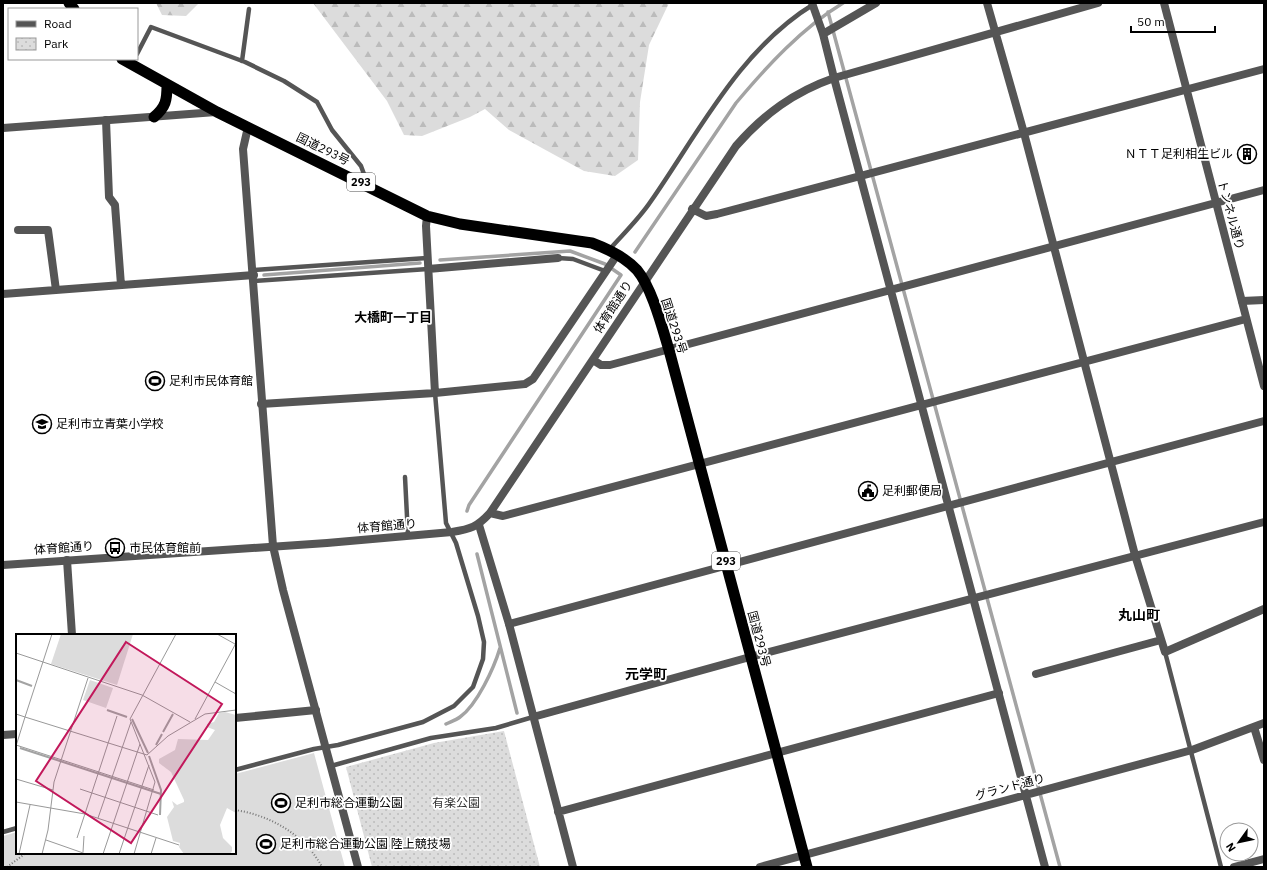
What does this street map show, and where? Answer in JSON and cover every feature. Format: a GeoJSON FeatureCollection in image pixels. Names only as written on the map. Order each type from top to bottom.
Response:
{"type":"FeatureCollection","features":[{"type":"Feature","properties":{"kind":"highway","name":"国道293号"},"geometry":{"type":"LineString","coordinates":[[129,61],[167,85],[217,112],[368,185],[427,216],[460,224],[592,243],[613,252],[637,270],[657,309],[669,350],[807,867]]}},
{"type":"Feature","properties":{"kind":"highway"},"geometry":{"type":"LineString","coordinates":[[154,117],[162,110],[167,101],[167,85]]}},
{"type":"Feature","properties":{"kind":"street"},"geometry":{"type":"LineString","coordinates":[[822,31],[876,3]]}},
{"type":"Feature","properties":{"kind":"street"},"geometry":{"type":"LineString","coordinates":[[987,3],[1024,133],[1052,245],[1135,555],[1165,652],[1264,609]]}},
{"type":"Feature","properties":{"kind":"street","name":"体育館通り"},"geometry":{"type":"LineString","coordinates":[[3,565],[408,536],[452,532],[479,525],[490,512],[593,360],[643,282],[736,146],[756,124],[792,97],[818,83],[1098,3]]}},
{"type":"Feature","properties":{"kind":"street","name":"トンネル通り"},"geometry":{"type":"LineString","coordinates":[[1164,3],[1264,386]]}},
{"type":"Feature","properties":{"kind":"street"},"geometry":{"type":"LineString","coordinates":[[814,5],[1045,867]]}},
{"type":"Feature","properties":{"kind":"street"},"geometry":{"type":"LineString","coordinates":[[692,210],[706,216],[717,214],[1264,69]]}},
{"type":"Feature","properties":{"kind":"street"},"geometry":{"type":"LineString","coordinates":[[3,128],[217,112]]}},
{"type":"Feature","properties":{"kind":"street"},"geometry":{"type":"LineString","coordinates":[[106,120],[109,198],[115,205],[121,285]]}},
{"type":"Feature","properties":{"kind":"street"},"geometry":{"type":"LineString","coordinates":[[248,127],[243,149],[254,275],[273,546],[283,590],[358,867]]}},
{"type":"Feature","properties":{"kind":"street"},"geometry":{"type":"LineString","coordinates":[[593,360],[601,365],[610,365],[1052,245],[1264,190]]}},
{"type":"Feature","properties":{"kind":"street"},"geometry":{"type":"LineString","coordinates":[[427,216],[427,258],[435,393]]}},
{"type":"Feature","properties":{"kind":"street"},"geometry":{"type":"LineString","coordinates":[[18,230],[48,230],[56,290]]}},
{"type":"Feature","properties":{"kind":"street"},"geometry":{"type":"LineString","coordinates":[[262,404],[435,393],[519,386],[525,384],[533,379],[606,271],[613,252]]}},
{"type":"Feature","properties":{"kind":"street"},"geometry":{"type":"LineString","coordinates":[[428,268],[558,258]]}},
{"type":"Feature","properties":{"kind":"street"},"geometry":{"type":"LineString","coordinates":[[3,294],[254,275]]}},
{"type":"Feature","properties":{"kind":"street"},"geometry":{"type":"LineString","coordinates":[[1242,301],[1264,300]]}},
{"type":"Feature","properties":{"kind":"street"},"geometry":{"type":"LineString","coordinates":[[490,512],[503,516],[1246,319]]}},
{"type":"Feature","properties":{"kind":"street"},"geometry":{"type":"LineString","coordinates":[[508,624],[1264,421]]}},
{"type":"Feature","properties":{"kind":"street"},"geometry":{"type":"LineString","coordinates":[[533,717],[750,657],[1264,522]]}},
{"type":"Feature","properties":{"kind":"street"},"geometry":{"type":"LineString","coordinates":[[479,525],[508,624],[573,867]]}},
{"type":"Feature","properties":{"kind":"street"},"geometry":{"type":"LineString","coordinates":[[67,560],[72,634]]}},
{"type":"Feature","properties":{"kind":"street"},"geometry":{"type":"LineString","coordinates":[[1036,674],[1161,640]]}},
{"type":"Feature","properties":{"kind":"street"},"geometry":{"type":"LineString","coordinates":[[558,812],[998,693]]}},
{"type":"Feature","properties":{"kind":"street"},"geometry":{"type":"LineString","coordinates":[[236,718],[316,710]]}},
{"type":"Feature","properties":{"kind":"street","name":"グランド通り"},"geometry":{"type":"LineString","coordinates":[[760,867],[1192,750],[1264,723]]}},
{"type":"Feature","properties":{"kind":"street"},"geometry":{"type":"LineString","coordinates":[[1254,727],[1264,760]]}},
{"type":"Feature","properties":{"kind":"street"},"geometry":{"type":"LineString","coordinates":[[3,735],[16,734]]}},
{"type":"Feature","properties":{"kind":"street"},"geometry":{"type":"LineString","coordinates":[[1234,867],[1264,859]]}},
{"type":"Feature","properties":{"kind":"lane"},"geometry":{"type":"LineString","coordinates":[[613,252],[649,203],[723,95],[751,58],[783,25],[814,5]]}},
{"type":"Feature","properties":{"kind":"lane"},"geometry":{"type":"LineString","coordinates":[[242,61],[249,9]]}},
{"type":"Feature","properties":{"kind":"lane"},"geometry":{"type":"LineString","coordinates":[[138,52],[151,27],[242,61],[284,81],[317,102],[332,130],[355,156],[368,185]]}},
{"type":"Feature","properties":{"kind":"lane"},"geometry":{"type":"LineString","coordinates":[[254,275],[427,258]]}},
{"type":"Feature","properties":{"kind":"lane"},"geometry":{"type":"LineString","coordinates":[[558,258],[574,258],[606,271]]}},
{"type":"Feature","properties":{"kind":"lane"},"geometry":{"type":"LineString","coordinates":[[254,275],[428,268]]}},
{"type":"Feature","properties":{"kind":"lane"},"geometry":{"type":"LineString","coordinates":[[236,770],[423,722],[454,706],[473,687],[483,659],[484,642],[478,616],[452,532],[446,523],[435,393]]}},
{"type":"Feature","properties":{"kind":"lane"},"geometry":{"type":"LineString","coordinates":[[405,477],[408,536]]}},
{"type":"Feature","properties":{"kind":"lane"},"geometry":{"type":"LineString","coordinates":[[1165,652],[1192,750],[1221,867]]}},
{"type":"Feature","properties":{"kind":"lane"},"geometry":{"type":"LineString","coordinates":[[331,766],[431,738],[496,728],[533,717]]}},
{"type":"Feature","properties":{"kind":"lane"},"geometry":{"type":"LineString","coordinates":[[3,832],[16,828]]}},
{"type":"Feature","properties":{"kind":"path"},"geometry":{"type":"LineString","coordinates":[[236,810],[272,820],[286,827],[311,851],[322,867]]}},
{"type":"Feature","properties":{"kind":"path"},"geometry":{"type":"LineString","coordinates":[[7,867],[25,854]]}},
{"type":"Feature","properties":{"kind":"green space"},"geometry":{"type":"Polygon","coordinates":[[[156,3],[199,3],[186,16],[162,15],[156,3]]]}},
{"type":"Feature","properties":{"kind":"green space"},"geometry":{"type":"Polygon","coordinates":[[[313,3],[669,3],[649,45],[640,102],[638,160],[615,176],[584,171],[509,130],[485,109],[470,117],[422,136],[404,135],[387,101],[313,3]]]}},
{"type":"Feature","properties":{"kind":"green space","name":"有楽公園"},"geometry":{"type":"Polygon","coordinates":[[[504,731],[540,867],[372,867],[346,767],[434,743],[504,731]]]}},
{"type":"Feature","properties":{"kind":"green space","name":"足利市総合運動公園"},"geometry":{"type":"Polygon","coordinates":[[[314,753],[345,867],[3,867],[3,836],[16,832],[16,854],[236,854],[236,774],[314,753]]]}},
{"type":"Feature","properties":{"kind":"waterway"},"geometry":{"type":"LineString","coordinates":[[635,252],[736,103],[786,48],[813,24],[843,3]]}},
{"type":"Feature","properties":{"kind":"waterway"},"geometry":{"type":"LineString","coordinates":[[828,12],[1060,867]]}},
{"type":"Feature","properties":{"kind":"waterway"},"geometry":{"type":"LineString","coordinates":[[440,260],[570,251],[605,264],[621,275],[469,505],[467,511]]}},
{"type":"Feature","properties":{"kind":"waterway"},"geometry":{"type":"LineString","coordinates":[[264,275],[420,263]]}},
{"type":"Feature","properties":{"kind":"waterway"},"geometry":{"type":"LineString","coordinates":[[477,554],[517,713]]}},
{"type":"Feature","properties":{"kind":"waterway"},"geometry":{"type":"LineString","coordinates":[[446,724],[460,717],[473,704],[494,666],[500,648]]}},
{"type":"Feature","properties":{"kind":"place","name":"ＮＴＴ足利相生ビル"},"geometry":{"type":"Point","coordinates":[1247,154]}},
{"type":"Feature","properties":{"kind":"place","name":"足利市民体育館"},"geometry":{"type":"Point","coordinates":[155,381]}},
{"type":"Feature","properties":{"kind":"place","name":"足利市立青葉小学校"},"geometry":{"type":"Point","coordinates":[42,424]}},
{"type":"Feature","properties":{"kind":"place","name":"足利郵便局"},"geometry":{"type":"Point","coordinates":[868,491]}},
{"type":"Feature","properties":{"kind":"place","name":"市民体育館前"},"geometry":{"type":"Point","coordinates":[115,548]}},
{"type":"Feature","properties":{"kind":"place","name":"足利市総合運動公園"},"geometry":{"type":"Point","coordinates":[281,803]}},
{"type":"Feature","properties":{"kind":"place","name":"足利市総合運動公園 陸上競技場"},"geometry":{"type":"Point","coordinates":[266,844]}},
{"type":"Feature","properties":{"kind":"district","name":"大橋町一丁目"},"geometry":{"type":"Point","coordinates":[393,317]}},
{"type":"Feature","properties":{"kind":"district","name":"丸山町"},"geometry":{"type":"Point","coordinates":[1139,615]}},
{"type":"Feature","properties":{"kind":"district","name":"元学町"},"geometry":{"type":"Point","coordinates":[646,674]}}]}
